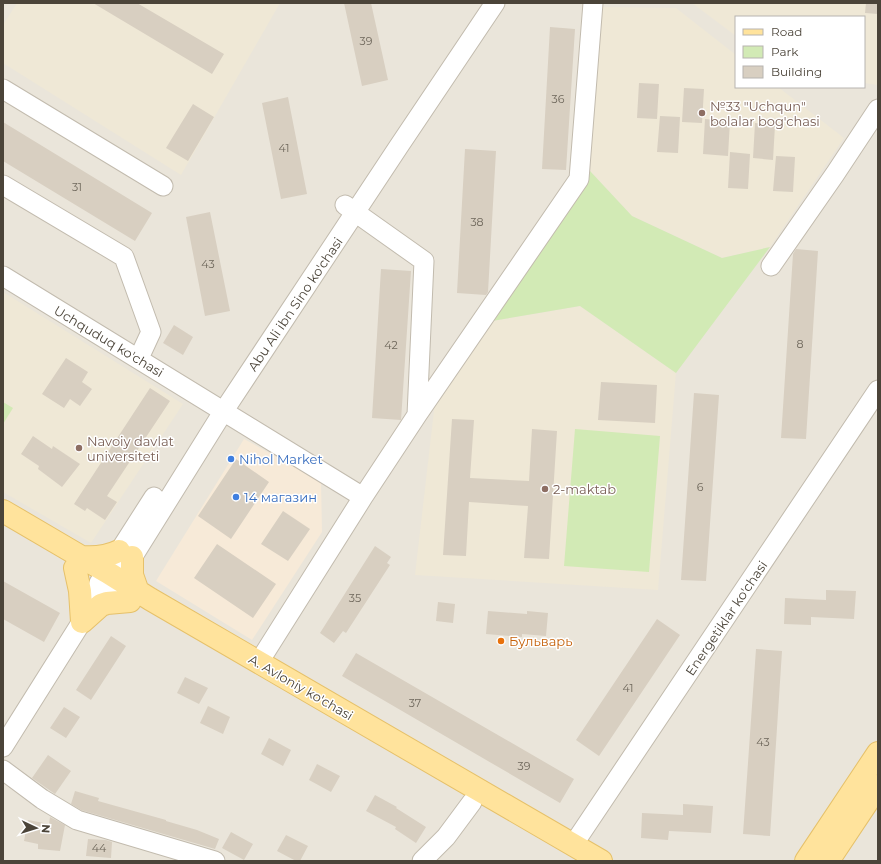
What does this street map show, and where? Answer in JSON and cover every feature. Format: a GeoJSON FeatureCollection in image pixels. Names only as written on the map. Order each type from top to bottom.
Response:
{"type":"FeatureCollection","features":[{"type":"Feature","properties":{"kind":"main road","name":"A. Avloniy ko'chasi"},"geometry":{"type":"LineString","coordinates":[[3,511],[114,588],[472,802],[574,853],[600,861]]}},
{"type":"Feature","properties":{"kind":"main road","name":"A. Avloniy ko'chasi"},"geometry":{"type":"LineString","coordinates":[[3,526],[78,563]]}},
{"type":"Feature","properties":{"kind":"main road"},"geometry":{"type":"LineString","coordinates":[[126,554],[132,576],[114,588],[107,603],[101,605],[82,622],[78,563],[95,558],[126,554]]}},
{"type":"Feature","properties":{"kind":"main road","name":"A. Avloniy ko'chasi"},"geometry":{"type":"LineString","coordinates":[[114,588],[259,662],[476,790],[574,853]]}},
{"type":"Feature","properties":{"kind":"main road"},"geometry":{"type":"LineString","coordinates":[[806,861],[878,753]]}},
{"type":"Feature","properties":{"kind":"main road"},"geometry":{"type":"LineString","coordinates":[[828,861],[878,786]]}},
{"type":"Feature","properties":{"kind":"street","name":"Abu Ali ibn Sino ko'chasi"},"geometry":{"type":"LineString","coordinates":[[3,747],[82,622],[114,588],[126,554],[350,209],[479,3]]}},
{"type":"Feature","properties":{"kind":"street","name":"Abu Ali ibn Sino ko'chasi"},"geometry":{"type":"LineString","coordinates":[[350,209],[495,3]]}},
{"type":"Feature","properties":{"kind":"street"},"geometry":{"type":"LineString","coordinates":[[259,662],[363,497],[417,415],[579,179],[593,3]]}},
{"type":"Feature","properties":{"kind":"street"},"geometry":{"type":"LineString","coordinates":[[3,89],[162,186]]}},
{"type":"Feature","properties":{"kind":"street"},"geometry":{"type":"LineString","coordinates":[[771,266],[836,174],[878,109]]}},
{"type":"Feature","properties":{"kind":"street"},"geometry":{"type":"LineString","coordinates":[[3,185],[124,257],[151,332],[139,358]]}},
{"type":"Feature","properties":{"kind":"street"},"geometry":{"type":"LineString","coordinates":[[350,209],[424,261],[417,415]]}},
{"type":"Feature","properties":{"kind":"street","name":"Uchquduq ko'chasi"},"geometry":{"type":"LineString","coordinates":[[3,276],[139,358],[363,497]]}},
{"type":"Feature","properties":{"kind":"street","name":"Energetiklar ko'chasi"},"geometry":{"type":"LineString","coordinates":[[574,853],[878,390]]}},
{"type":"Feature","properties":{"kind":"street"},"geometry":{"type":"LineString","coordinates":[[3,770],[42,799],[77,820],[215,861]]}},
{"type":"Feature","properties":{"kind":"street"},"geometry":{"type":"LineString","coordinates":[[422,861],[446,837],[472,802]]}},
{"type":"Feature","properties":{"kind":"shaded area"},"geometry":{"type":"Polygon","coordinates":[[[3,3],[878,3],[878,861],[3,861],[3,3]]]}},
{"type":"Feature","properties":{"kind":"shaded area"},"geometry":{"type":"Polygon","coordinates":[[[17,3],[280,3],[181,175],[3,63],[3,25],[17,3]]]}},
{"type":"Feature","properties":{"kind":"shaded area"},"geometry":{"type":"Polygon","coordinates":[[[692,3],[878,3],[878,85],[865,83],[865,16],[735,16],[735,35],[692,3]]]}},
{"type":"Feature","properties":{"kind":"shaded area","name":"№33 \"Uchqun\" bolalar bog'chasi"},"geometry":{"type":"Polygon","coordinates":[[[600,7],[676,8],[735,54],[735,88],[779,88],[844,138],[770,247],[722,258],[632,216],[590,171],[600,7]]]}},
{"type":"Feature","properties":{"kind":"shaded area","name":"Navoiy davlat universiteti"},"geometry":{"type":"Polygon","coordinates":[[[3,292],[183,404],[91,543],[3,492],[3,292]]]}},
{"type":"Feature","properties":{"kind":"shaded area","name":"2-maktab"},"geometry":{"type":"Polygon","coordinates":[[[580,306],[676,373],[658,590],[415,575],[435,402],[492,321],[580,306]]]}},
{"type":"Feature","properties":{"kind":"shaded area"},"geometry":{"type":"Polygon","coordinates":[[[244,439],[321,481],[322,532],[252,640],[156,581],[244,439]]]}},
{"type":"Feature","properties":{"kind":"green space"},"geometry":{"type":"Polygon","coordinates":[[[590,171],[632,216],[722,258],[770,247],[676,373],[580,306],[492,321],[590,171]]]}},
{"type":"Feature","properties":{"kind":"green space"},"geometry":{"type":"Polygon","coordinates":[[[3,402],[13,408],[3,424],[3,402]]]}},
{"type":"Feature","properties":{"kind":"green space"},"geometry":{"type":"Polygon","coordinates":[[[575,429],[660,436],[649,572],[564,566],[575,429]]]}},
{"type":"Feature","properties":{"kind":"building"},"geometry":{"type":"Polygon","coordinates":[[[93,3],[137,3],[224,54],[212,74],[93,3]]]}},
{"type":"Feature","properties":{"kind":"building"},"geometry":{"type":"Polygon","coordinates":[[[344,3],[371,3],[388,80],[362,86],[344,3]]]}},
{"type":"Feature","properties":{"kind":"building"},"geometry":{"type":"Polygon","coordinates":[[[866,3],[878,3],[878,14],[865,13],[866,3]]]}},
{"type":"Feature","properties":{"kind":"building"},"geometry":{"type":"Polygon","coordinates":[[[550,27],[575,29],[566,170],[542,169],[550,27]]]}},
{"type":"Feature","properties":{"kind":"building"},"geometry":{"type":"Polygon","coordinates":[[[639,83],[659,84],[657,119],[637,118],[639,83]]]}},
{"type":"Feature","properties":{"kind":"building"},"geometry":{"type":"Polygon","coordinates":[[[684,88],[704,89],[702,123],[682,122],[684,88]]]}},
{"type":"Feature","properties":{"kind":"building"},"geometry":{"type":"Polygon","coordinates":[[[288,97],[307,194],[281,199],[262,103],[288,97]]]}},
{"type":"Feature","properties":{"kind":"building"},"geometry":{"type":"Polygon","coordinates":[[[193,104],[214,117],[188,161],[166,148],[193,104]]]}},
{"type":"Feature","properties":{"kind":"building"},"geometry":{"type":"Polygon","coordinates":[[[660,116],[680,117],[678,153],[657,152],[660,116]]]}},
{"type":"Feature","properties":{"kind":"building"},"geometry":{"type":"Polygon","coordinates":[[[705,119],[730,121],[728,156],[703,154],[705,119]]]}},
{"type":"Feature","properties":{"kind":"building"},"geometry":{"type":"Polygon","coordinates":[[[3,122],[152,213],[135,241],[3,161],[3,122]]]}},
{"type":"Feature","properties":{"kind":"building"},"geometry":{"type":"Polygon","coordinates":[[[755,123],[775,125],[773,160],[753,158],[755,123]]]}},
{"type":"Feature","properties":{"kind":"building"},"geometry":{"type":"Polygon","coordinates":[[[465,149],[496,151],[488,292],[486,295],[457,293],[465,149]]]}},
{"type":"Feature","properties":{"kind":"building"},"geometry":{"type":"Polygon","coordinates":[[[730,152],[750,154],[748,189],[728,188],[730,152]]]}},
{"type":"Feature","properties":{"kind":"building"},"geometry":{"type":"Polygon","coordinates":[[[776,156],[795,157],[793,192],[773,191],[776,156]]]}},
{"type":"Feature","properties":{"kind":"building"},"geometry":{"type":"Polygon","coordinates":[[[210,212],[230,311],[205,316],[186,217],[210,212]]]}},
{"type":"Feature","properties":{"kind":"building"},"geometry":{"type":"Polygon","coordinates":[[[796,249],[818,251],[806,439],[781,438],[793,254],[796,249]]]}},
{"type":"Feature","properties":{"kind":"building"},"geometry":{"type":"Polygon","coordinates":[[[381,269],[411,271],[401,420],[372,418],[381,269]]]}},
{"type":"Feature","properties":{"kind":"building"},"geometry":{"type":"Polygon","coordinates":[[[174,325],[193,337],[183,355],[163,343],[174,325]]]}},
{"type":"Feature","properties":{"kind":"building"},"geometry":{"type":"Polygon","coordinates":[[[66,358],[88,372],[82,382],[92,389],[80,406],[70,399],[64,408],[42,394],[66,358]]]}},
{"type":"Feature","properties":{"kind":"building"},"geometry":{"type":"Polygon","coordinates":[[[601,382],[657,385],[655,423],[598,420],[601,382]]]}},
{"type":"Feature","properties":{"kind":"building"},"geometry":{"type":"Polygon","coordinates":[[[150,388],[170,401],[107,496],[117,502],[105,520],[87,508],[85,511],[74,504],[150,388]]]}},
{"type":"Feature","properties":{"kind":"building"},"geometry":{"type":"Polygon","coordinates":[[[694,393],[719,395],[706,581],[681,580],[694,393]]]}},
{"type":"Feature","properties":{"kind":"building"},"geometry":{"type":"Polygon","coordinates":[[[452,419],[474,420],[470,478],[529,481],[532,429],[557,431],[549,559],[524,558],[528,506],[469,502],[466,556],[443,555],[452,419]]]}},
{"type":"Feature","properties":{"kind":"building"},"geometry":{"type":"Polygon","coordinates":[[[33,436],[52,449],[53,446],[80,464],[62,487],[38,469],[39,466],[21,454],[33,436]]]}},
{"type":"Feature","properties":{"kind":"building"},"geometry":{"type":"Polygon","coordinates":[[[236,459],[269,482],[231,539],[198,516],[236,459]]]}},
{"type":"Feature","properties":{"kind":"building"},"geometry":{"type":"Polygon","coordinates":[[[283,511],[310,529],[288,561],[261,544],[283,511]]]}},
{"type":"Feature","properties":{"kind":"building"},"geometry":{"type":"Polygon","coordinates":[[[217,544],[276,584],[253,618],[194,578],[217,544]]]}},
{"type":"Feature","properties":{"kind":"building"},"geometry":{"type":"Polygon","coordinates":[[[375,546],[391,557],[387,563],[390,565],[346,633],[343,631],[334,643],[320,633],[375,546]]]}},
{"type":"Feature","properties":{"kind":"building"},"geometry":{"type":"Polygon","coordinates":[[[3,581],[60,613],[44,642],[3,619],[3,581]]]}},
{"type":"Feature","properties":{"kind":"building"},"geometry":{"type":"Polygon","coordinates":[[[826,590],[856,591],[854,619],[811,617],[811,625],[784,624],[785,598],[826,600],[826,590]]]}},
{"type":"Feature","properties":{"kind":"building"},"geometry":{"type":"Polygon","coordinates":[[[438,602],[455,604],[453,623],[436,621],[438,602]]]}},
{"type":"Feature","properties":{"kind":"building"},"geometry":{"type":"Polygon","coordinates":[[[488,611],[527,614],[527,611],[548,613],[546,636],[522,634],[522,637],[486,634],[488,611]]]}},
{"type":"Feature","properties":{"kind":"building"},"geometry":{"type":"Polygon","coordinates":[[[657,619],[680,635],[599,756],[576,740],[657,619]]]}},
{"type":"Feature","properties":{"kind":"building"},"geometry":{"type":"Polygon","coordinates":[[[111,636],[126,646],[91,700],[76,690],[111,636]]]}},
{"type":"Feature","properties":{"kind":"building"},"geometry":{"type":"Polygon","coordinates":[[[756,649],[782,651],[770,836],[743,834],[756,649]]]}},
{"type":"Feature","properties":{"kind":"building"},"geometry":{"type":"Polygon","coordinates":[[[356,653],[574,779],[560,803],[342,676],[356,653]]]}},
{"type":"Feature","properties":{"kind":"building"},"geometry":{"type":"Polygon","coordinates":[[[185,677],[208,688],[199,704],[177,693],[185,677]]]}},
{"type":"Feature","properties":{"kind":"building"},"geometry":{"type":"Polygon","coordinates":[[[208,706],[230,717],[223,734],[200,723],[208,706]]]}},
{"type":"Feature","properties":{"kind":"building"},"geometry":{"type":"Polygon","coordinates":[[[64,707],[80,717],[66,738],[50,728],[64,707]]]}},
{"type":"Feature","properties":{"kind":"building"},"geometry":{"type":"Polygon","coordinates":[[[269,738],[291,750],[283,766],[261,754],[269,738]]]}},
{"type":"Feature","properties":{"kind":"building"},"geometry":{"type":"Polygon","coordinates":[[[48,755],[71,771],[55,794],[32,778],[48,755]]]}},
{"type":"Feature","properties":{"kind":"building"},"geometry":{"type":"Polygon","coordinates":[[[317,764],[340,776],[331,792],[309,780],[317,764]]]}},
{"type":"Feature","properties":{"kind":"building"},"geometry":{"type":"Polygon","coordinates":[[[75,791],[99,798],[98,801],[166,820],[219,839],[215,849],[81,810],[71,804],[75,791]]]}},
{"type":"Feature","properties":{"kind":"building"},"geometry":{"type":"Polygon","coordinates":[[[375,795],[397,807],[396,808],[426,827],[416,843],[395,829],[396,827],[366,811],[375,795]]]}},
{"type":"Feature","properties":{"kind":"building"},"geometry":{"type":"Polygon","coordinates":[[[683,804],[713,806],[711,833],[669,831],[668,840],[641,838],[642,813],[683,815],[683,804]]]}},
{"type":"Feature","properties":{"kind":"building"},"geometry":{"type":"Polygon","coordinates":[[[50,817],[65,825],[60,851],[38,849],[38,844],[24,841],[28,820],[49,824],[50,817]]]}},
{"type":"Feature","properties":{"kind":"building"},"geometry":{"type":"Polygon","coordinates":[[[231,832],[253,844],[244,860],[222,848],[231,832]]]}},
{"type":"Feature","properties":{"kind":"building"},"geometry":{"type":"Polygon","coordinates":[[[286,835],[308,846],[300,861],[296,861],[277,851],[286,835]]]}},
{"type":"Feature","properties":{"kind":"building"},"geometry":{"type":"Polygon","coordinates":[[[88,839],[106,840],[112,842],[111,858],[86,856],[88,839]]]}},
{"type":"Feature","properties":{"kind":"place","name":"№33 \"Uchqun\" bolalar bog'chasi"},"geometry":{"type":"Point","coordinates":[702,113]}},
{"type":"Feature","properties":{"kind":"place","name":"Navoiy davlat universiteti"},"geometry":{"type":"Point","coordinates":[79,448]}},
{"type":"Feature","properties":{"kind":"place","name":"Nihol Market"},"geometry":{"type":"Point","coordinates":[231,459]}},
{"type":"Feature","properties":{"kind":"place","name":"2-maktab"},"geometry":{"type":"Point","coordinates":[545,489]}},
{"type":"Feature","properties":{"kind":"place","name":"14 магазин"},"geometry":{"type":"Point","coordinates":[236,497]}},
{"type":"Feature","properties":{"kind":"place","name":"Бульварь"},"geometry":{"type":"Point","coordinates":[501,641]}}]}
